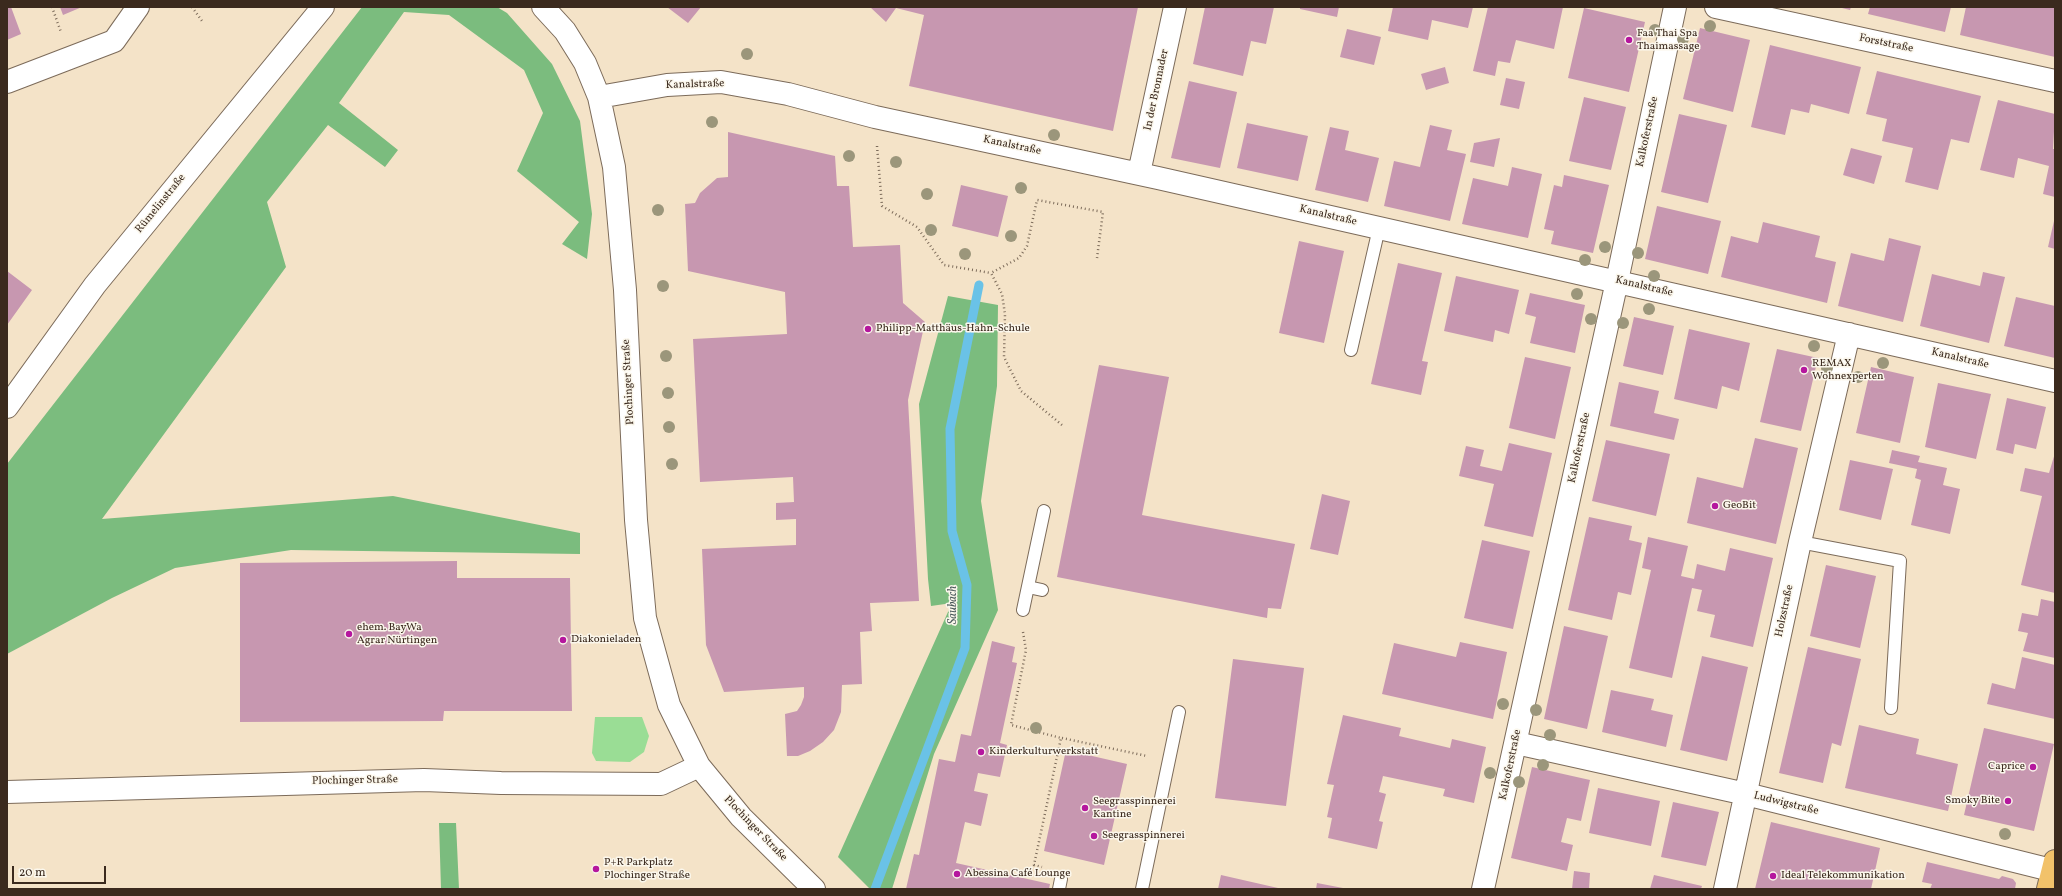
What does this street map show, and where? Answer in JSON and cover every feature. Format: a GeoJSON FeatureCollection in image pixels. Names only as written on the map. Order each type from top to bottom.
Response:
{"type":"FeatureCollection","features":[{"type":"Feature","properties":{"kind":"street"},"geometry":{"type":"LineString","coordinates":[[7,82],[114,41],[138,7]]}},
{"type":"Feature","properties":{"kind":"street","name":"Rümelinstraße"},"geometry":{"type":"LineString","coordinates":[[7,407],[95,285],[323,7]]}},
{"type":"Feature","properties":{"kind":"street","name":"Plochinger Straße"},"geometry":{"type":"LineString","coordinates":[[544,7],[565,31],[585,63],[599,97],[615,174],[625,290],[636,520],[644,618],[669,705],[699,766],[740,817],[814,889]]}},
{"type":"Feature","properties":{"kind":"street","name":"In der Bronnader"},"geometry":{"type":"LineString","coordinates":[[1139,173],[1175,7]]}},
{"type":"Feature","properties":{"kind":"street","name":"Kalkoferstraße"},"geometry":{"type":"LineString","coordinates":[[1483,889],[1617,281],[1675,7]]}},
{"type":"Feature","properties":{"kind":"street","name":"Forststraße"},"geometry":{"type":"LineString","coordinates":[[1716,7],[2055,81]]}},
{"type":"Feature","properties":{"kind":"street","name":"Kanalstraße"},"geometry":{"type":"LineString","coordinates":[[599,97],[667,85],[721,82],[788,94],[875,117],[1139,173],[2055,381]]}},
{"type":"Feature","properties":{"kind":"street","name":"Holzstraße"},"geometry":{"type":"LineString","coordinates":[[1724,889],[1800,542],[1849,334]]}},
{"type":"Feature","properties":{"kind":"street","name":"Ludwigstraße"},"geometry":{"type":"LineString","coordinates":[[1516,743],[1746,794],[2053,873]]}},
{"type":"Feature","properties":{"kind":"street","name":"Plochinger Straße"},"geometry":{"type":"LineString","coordinates":[[7,792],[424,780],[501,784],[661,784],[699,766]]}},
{"type":"Feature","properties":{"kind":"lane"},"geometry":{"type":"LineString","coordinates":[[1351,350],[1379,228]]}},
{"type":"Feature","properties":{"kind":"lane"},"geometry":{"type":"LineString","coordinates":[[1024,610],[1044,511]]}},
{"type":"Feature","properties":{"kind":"lane"},"geometry":{"type":"LineString","coordinates":[[1800,542],[1900,561],[1891,708]]}},
{"type":"Feature","properties":{"kind":"lane"},"geometry":{"type":"LineString","coordinates":[[1028,587],[1042,590]]}},
{"type":"Feature","properties":{"kind":"lane"},"geometry":{"type":"LineString","coordinates":[[1142,889],[1179,712]]}},
{"type":"Feature","properties":{"kind":"path"},"geometry":{"type":"LineString","coordinates":[[192,7],[202,20]]}},
{"type":"Feature","properties":{"kind":"path"},"geometry":{"type":"LineString","coordinates":[[875,117],[882,206],[917,227],[944,265],[991,273],[1019,258],[1027,246],[1038,200],[1103,212],[1097,258]]}},
{"type":"Feature","properties":{"kind":"path"},"geometry":{"type":"LineString","coordinates":[[991,273],[1002,294],[1004,307],[1004,357],[1021,391],[1062,426]]}},
{"type":"Feature","properties":{"kind":"path"},"geometry":{"type":"LineString","coordinates":[[1023,634],[1026,650],[1011,725],[1062,738],[1169,761]]}},
{"type":"Feature","properties":{"kind":"path"},"geometry":{"type":"LineString","coordinates":[[1060,884],[1063,872],[1034,865],[1062,738]]}},
{"type":"Feature","properties":{"kind":"green space"},"geometry":{"type":"Polygon","coordinates":[[[362,7],[497,7],[507,13],[552,64],[580,121],[592,214],[587,259],[562,244],[579,222],[517,171],[543,113],[524,70],[449,15],[404,12],[339,103],[398,150],[385,167],[328,125],[267,202],[286,267],[102,519],[393,496],[580,533],[580,554],[291,550],[175,568],[112,598],[7,654],[7,464],[362,7]]]}},
{"type":"Feature","properties":{"kind":"green space"},"geometry":{"type":"Polygon","coordinates":[[[948,296],[998,305],[997,386],[981,501],[998,610],[934,754],[892,889],[870,889],[838,857],[952,603],[931,606],[928,579],[919,404],[948,296]]]}},
{"type":"Feature","properties":{"kind":"green space"},"geometry":{"type":"Polygon","coordinates":[[[595,717],[642,717],[649,736],[644,752],[630,762],[596,761],[592,753],[595,717]]]}},
{"type":"Feature","properties":{"kind":"green space"},"geometry":{"type":"Polygon","coordinates":[[[439,823],[456,823],[459,889],[441,889],[439,823]]]}},
{"type":"Feature","properties":{"kind":"building"},"geometry":{"type":"Polygon","coordinates":[[[7,7],[11,7],[21,34],[7,40],[7,7]]]}},
{"type":"Feature","properties":{"kind":"building"},"geometry":{"type":"Polygon","coordinates":[[[60,7],[82,7],[63,15],[60,7]]]}},
{"type":"Feature","properties":{"kind":"building"},"geometry":{"type":"Polygon","coordinates":[[[667,7],[701,7],[688,23],[667,7]]]}},
{"type":"Feature","properties":{"kind":"building"},"geometry":{"type":"Polygon","coordinates":[[[870,7],[1138,7],[1113,131],[909,86],[924,15],[896,8],[886,22],[870,7]]]}},
{"type":"Feature","properties":{"kind":"building"},"geometry":{"type":"Polygon","coordinates":[[[1205,7],[1274,7],[1266,44],[1251,41],[1243,76],[1193,64],[1205,7]]]}},
{"type":"Feature","properties":{"kind":"building"},"geometry":{"type":"Polygon","coordinates":[[[1300,7],[1339,7],[1337,17],[1300,9],[1300,7]]]}},
{"type":"Feature","properties":{"kind":"building"},"geometry":{"type":"Polygon","coordinates":[[[1393,7],[1473,7],[1468,28],[1432,20],[1428,40],[1388,31],[1393,7]]]}},
{"type":"Feature","properties":{"kind":"building"},"geometry":{"type":"Polygon","coordinates":[[[1488,7],[1563,7],[1554,49],[1516,40],[1510,63],[1498,61],[1495,76],[1473,71],[1488,7]]]}},
{"type":"Feature","properties":{"kind":"building"},"geometry":{"type":"Polygon","coordinates":[[[1838,7],[1851,7],[1850,10],[1838,7]]]}},
{"type":"Feature","properties":{"kind":"building"},"geometry":{"type":"Polygon","coordinates":[[[1870,7],[1951,7],[1945,32],[1868,14],[1870,7]]]}},
{"type":"Feature","properties":{"kind":"building"},"geometry":{"type":"Polygon","coordinates":[[[1966,7],[2055,7],[2055,57],[1960,35],[1966,7]]]}},
{"type":"Feature","properties":{"kind":"building"},"geometry":{"type":"Polygon","coordinates":[[[1584,8],[1645,22],[1629,92],[1568,78],[1584,8]]]}},
{"type":"Feature","properties":{"kind":"building"},"geometry":{"type":"Polygon","coordinates":[[[1700,28],[1750,40],[1733,112],[1683,99],[1700,28]]]}},
{"type":"Feature","properties":{"kind":"building"},"geometry":{"type":"Polygon","coordinates":[[[1347,29],[1381,37],[1374,65],[1340,57],[1347,29]]]}},
{"type":"Feature","properties":{"kind":"building"},"geometry":{"type":"Polygon","coordinates":[[[1770,45],[1861,67],[1849,114],[1811,104],[1809,113],[1791,109],[1785,135],[1751,127],[1770,45]]]}},
{"type":"Feature","properties":{"kind":"building"},"geometry":{"type":"Polygon","coordinates":[[[1445,67],[1449,83],[1426,90],[1421,74],[1445,67]]]}},
{"type":"Feature","properties":{"kind":"building"},"geometry":{"type":"Polygon","coordinates":[[[1877,71],[1981,96],[1969,143],[1951,139],[1938,190],[1905,182],[1913,148],[1882,141],[1887,119],[1866,114],[1877,71]]]}},
{"type":"Feature","properties":{"kind":"building"},"geometry":{"type":"Polygon","coordinates":[[[1506,78],[1525,82],[1519,109],[1500,105],[1506,78]]]}},
{"type":"Feature","properties":{"kind":"building"},"geometry":{"type":"Polygon","coordinates":[[[1189,81],[1237,92],[1220,168],[1171,158],[1189,81]]]}},
{"type":"Feature","properties":{"kind":"building"},"geometry":{"type":"Polygon","coordinates":[[[1584,97],[1626,107],[1611,170],[1569,161],[1584,97]]]}},
{"type":"Feature","properties":{"kind":"building"},"geometry":{"type":"Polygon","coordinates":[[[1998,100],[2055,114],[2053,149],[2055,149],[2055,197],[2043,194],[2049,166],[2018,158],[2014,178],[1980,170],[1998,100]]]}},
{"type":"Feature","properties":{"kind":"building"},"geometry":{"type":"Polygon","coordinates":[[[1679,114],[1727,125],[1708,203],[1661,192],[1679,114]]]}},
{"type":"Feature","properties":{"kind":"building"},"geometry":{"type":"Polygon","coordinates":[[[1247,123],[1308,136],[1298,181],[1237,168],[1247,123]]]}},
{"type":"Feature","properties":{"kind":"building"},"geometry":{"type":"Polygon","coordinates":[[[1430,125],[1452,130],[1447,150],[1466,154],[1450,221],[1384,206],[1394,161],[1420,167],[1430,125]]]}},
{"type":"Feature","properties":{"kind":"building"},"geometry":{"type":"Polygon","coordinates":[[[1330,127],[1349,131],[1345,150],[1379,158],[1368,202],[1315,190],[1330,127]]]}},
{"type":"Feature","properties":{"kind":"building"},"geometry":{"type":"Polygon","coordinates":[[[728,132],[835,156],[837,186],[849,186],[853,247],[900,245],[903,303],[925,322],[908,400],[919,601],[870,603],[872,631],[860,632],[862,684],[842,685],[841,712],[834,730],[823,742],[810,751],[798,756],[787,756],[785,714],[797,711],[804,697],[804,687],[724,692],[706,645],[702,549],[796,545],[796,519],[776,520],[776,503],[794,502],[793,477],[700,482],[693,339],[787,334],[785,292],[688,271],[685,204],[695,203],[700,193],[717,178],[728,177],[728,132]]]}},
{"type":"Feature","properties":{"kind":"building"},"geometry":{"type":"Polygon","coordinates":[[[1500,138],[1494,167],[1470,162],[1474,143],[1500,138]]]}},
{"type":"Feature","properties":{"kind":"building"},"geometry":{"type":"Polygon","coordinates":[[[1851,148],[1882,156],[1874,184],[1843,175],[1851,148]]]}},
{"type":"Feature","properties":{"kind":"building"},"geometry":{"type":"Polygon","coordinates":[[[1512,167],[1542,174],[1528,238],[1462,224],[1473,178],[1508,186],[1512,167]]]}},
{"type":"Feature","properties":{"kind":"building"},"geometry":{"type":"Polygon","coordinates":[[[1564,175],[1609,185],[1593,253],[1551,244],[1554,231],[1544,229],[1554,185],[1562,187],[1564,175]]]}},
{"type":"Feature","properties":{"kind":"building"},"geometry":{"type":"Polygon","coordinates":[[[961,185],[1008,196],[998,237],[952,226],[961,185]]]}},
{"type":"Feature","properties":{"kind":"building"},"geometry":{"type":"Polygon","coordinates":[[[1657,206],[1721,221],[1708,274],[1645,259],[1657,206]]]}},
{"type":"Feature","properties":{"kind":"building"},"geometry":{"type":"Polygon","coordinates":[[[2055,221],[2055,249],[2048,247],[2055,221]]]}},
{"type":"Feature","properties":{"kind":"building"},"geometry":{"type":"Polygon","coordinates":[[[1763,222],[1820,236],[1815,257],[1836,262],[1827,303],[1721,277],[1731,236],[1758,243],[1763,222]]]}},
{"type":"Feature","properties":{"kind":"building"},"geometry":{"type":"Polygon","coordinates":[[[1889,238],[1921,246],[1903,322],[1838,306],[1851,253],[1884,261],[1889,238]]]}},
{"type":"Feature","properties":{"kind":"building"},"geometry":{"type":"Polygon","coordinates":[[[1299,241],[1344,251],[1324,343],[1279,333],[1299,241]]]}},
{"type":"Feature","properties":{"kind":"building"},"geometry":{"type":"Polygon","coordinates":[[[1398,263],[1442,273],[1422,361],[1428,362],[1421,395],[1371,384],[1398,263]]]}},
{"type":"Feature","properties":{"kind":"building"},"geometry":{"type":"Polygon","coordinates":[[[7,271],[32,290],[7,325],[7,271]]]}},
{"type":"Feature","properties":{"kind":"building"},"geometry":{"type":"Polygon","coordinates":[[[1983,272],[2005,277],[1989,343],[1920,326],[1932,274],[1980,286],[1983,272]]]}},
{"type":"Feature","properties":{"kind":"building"},"geometry":{"type":"Polygon","coordinates":[[[1456,276],[1519,290],[1509,334],[1495,330],[1493,342],[1444,331],[1456,276]]]}},
{"type":"Feature","properties":{"kind":"building"},"geometry":{"type":"Polygon","coordinates":[[[1530,293],[1585,305],[1575,353],[1530,343],[1536,317],[1525,314],[1530,293]]]}},
{"type":"Feature","properties":{"kind":"building"},"geometry":{"type":"Polygon","coordinates":[[[2016,297],[2055,306],[2055,358],[2004,346],[2016,297]]]}},
{"type":"Feature","properties":{"kind":"building"},"geometry":{"type":"Polygon","coordinates":[[[1634,317],[1674,326],[1663,375],[1623,366],[1634,317]]]}},
{"type":"Feature","properties":{"kind":"building"},"geometry":{"type":"Polygon","coordinates":[[[1689,329],[1750,343],[1739,391],[1722,386],[1717,409],[1674,399],[1689,329]]]}},
{"type":"Feature","properties":{"kind":"building"},"geometry":{"type":"Polygon","coordinates":[[[1777,349],[1818,358],[1801,431],[1760,422],[1777,349]]]}},
{"type":"Feature","properties":{"kind":"building"},"geometry":{"type":"Polygon","coordinates":[[[1525,357],[1571,367],[1555,439],[1509,428],[1525,357]]]}},
{"type":"Feature","properties":{"kind":"building"},"geometry":{"type":"Polygon","coordinates":[[[1099,365],[1169,377],[1142,515],[1295,544],[1281,609],[1268,608],[1267,618],[1057,577],[1099,365]]]}},
{"type":"Feature","properties":{"kind":"building"},"geometry":{"type":"Polygon","coordinates":[[[1871,367],[1914,377],[1900,443],[1856,433],[1871,367]]]}},
{"type":"Feature","properties":{"kind":"building"},"geometry":{"type":"Polygon","coordinates":[[[1619,382],[1659,391],[1654,413],[1679,419],[1674,440],[1610,426],[1619,382]]]}},
{"type":"Feature","properties":{"kind":"building"},"geometry":{"type":"Polygon","coordinates":[[[1938,383],[1991,394],[1976,459],[1925,447],[1938,383]]]}},
{"type":"Feature","properties":{"kind":"building"},"geometry":{"type":"Polygon","coordinates":[[[2007,398],[2046,407],[2036,449],[2015,444],[2013,454],[1996,450],[2007,398]]]}},
{"type":"Feature","properties":{"kind":"building"},"geometry":{"type":"Polygon","coordinates":[[[1755,438],[1798,448],[1776,544],[1687,523],[1697,477],[1743,488],[1755,438]]]}},
{"type":"Feature","properties":{"kind":"building"},"geometry":{"type":"Polygon","coordinates":[[[1606,440],[1670,454],[1656,516],[1592,501],[1606,440]]]}},
{"type":"Feature","properties":{"kind":"building"},"geometry":{"type":"Polygon","coordinates":[[[1509,443],[1552,453],[1533,537],[1484,526],[1494,484],[1459,476],[1466,446],[1484,450],[1480,466],[1502,471],[1509,443]]]}},
{"type":"Feature","properties":{"kind":"building"},"geometry":{"type":"Polygon","coordinates":[[[1892,450],[1920,456],[1918,462],[1947,468],[1943,485],[1960,489],[1950,534],[1911,525],[1921,480],[1915,478],[1917,469],[1889,463],[1892,450]]]}},
{"type":"Feature","properties":{"kind":"building"},"geometry":{"type":"Polygon","coordinates":[[[2055,453],[2055,593],[2021,585],[2042,496],[2020,491],[2025,468],[2049,473],[2055,453]]]}},
{"type":"Feature","properties":{"kind":"building"},"geometry":{"type":"Polygon","coordinates":[[[1850,460],[1893,469],[1881,520],[1839,510],[1850,460]]]}},
{"type":"Feature","properties":{"kind":"building"},"geometry":{"type":"Polygon","coordinates":[[[1322,494],[1350,501],[1338,555],[1310,549],[1322,494]]]}},
{"type":"Feature","properties":{"kind":"building"},"geometry":{"type":"Polygon","coordinates":[[[1589,517],[1632,526],[1629,540],[1642,543],[1631,595],[1618,592],[1612,620],[1568,610],[1589,517]]]}},
{"type":"Feature","properties":{"kind":"building"},"geometry":{"type":"Polygon","coordinates":[[[1648,537],[1688,546],[1681,576],[1694,579],[1697,564],[1725,571],[1730,548],[1773,558],[1753,647],[1710,637],[1715,615],[1697,611],[1702,590],[1692,588],[1672,678],[1629,668],[1651,570],[1642,568],[1648,537]]]}},
{"type":"Feature","properties":{"kind":"building"},"geometry":{"type":"Polygon","coordinates":[[[1482,540],[1530,551],[1513,629],[1464,618],[1482,540]]]}},
{"type":"Feature","properties":{"kind":"building"},"geometry":{"type":"Polygon","coordinates":[[[457,561],[457,578],[570,578],[572,711],[444,711],[443,721],[240,722],[240,563],[457,561]]]}},
{"type":"Feature","properties":{"kind":"building"},"geometry":{"type":"Polygon","coordinates":[[[1826,565],[1876,576],[1860,648],[1810,636],[1826,565]]]}},
{"type":"Feature","properties":{"kind":"building"},"geometry":{"type":"Polygon","coordinates":[[[2041,599],[2055,602],[2055,658],[2023,651],[2028,633],[2018,631],[2022,613],[2038,616],[2041,599]]]}},
{"type":"Feature","properties":{"kind":"building"},"geometry":{"type":"Polygon","coordinates":[[[1564,626],[1608,636],[1587,729],[1544,719],[1564,626]]]}},
{"type":"Feature","properties":{"kind":"building","name":"Kinderkulturwerkstatt"},"geometry":{"type":"Polygon","coordinates":[[[992,641],[1015,647],[1012,662],[1017,663],[1000,743],[1007,745],[1000,777],[978,773],[974,791],[988,794],[981,826],[965,822],[956,863],[1050,884],[1049,889],[906,889],[914,854],[919,855],[939,759],[955,762],[961,734],[971,736],[992,641]]]}},
{"type":"Feature","properties":{"kind":"building"},"geometry":{"type":"Polygon","coordinates":[[[1460,642],[1507,652],[1493,719],[1382,694],[1394,643],[1456,657],[1460,642]]]}},
{"type":"Feature","properties":{"kind":"building"},"geometry":{"type":"Polygon","coordinates":[[[1808,647],[1861,659],[1841,746],[1832,743],[1823,783],[1779,773],[1808,647]]]}},
{"type":"Feature","properties":{"kind":"building"},"geometry":{"type":"Polygon","coordinates":[[[1702,656],[1748,667],[1727,761],[1680,750],[1702,656]]]}},
{"type":"Feature","properties":{"kind":"building"},"geometry":{"type":"Polygon","coordinates":[[[2022,657],[2055,665],[2055,719],[1987,704],[1992,683],[2015,689],[2022,657]]]}},
{"type":"Feature","properties":{"kind":"building"},"geometry":{"type":"Polygon","coordinates":[[[1233,659],[1304,668],[1286,806],[1215,798],[1233,659]]]}},
{"type":"Feature","properties":{"kind":"building"},"geometry":{"type":"Polygon","coordinates":[[[1611,690],[1654,699],[1651,710],[1673,715],[1666,747],[1602,732],[1611,690]]]}},
{"type":"Feature","properties":{"kind":"building"},"geometry":{"type":"Polygon","coordinates":[[[1343,715],[1401,728],[1399,736],[1450,748],[1452,739],[1486,747],[1474,803],[1443,796],[1445,789],[1383,776],[1379,792],[1386,794],[1379,821],[1383,822],[1377,849],[1328,838],[1332,818],[1327,817],[1334,785],[1327,784],[1343,715]]]}},
{"type":"Feature","properties":{"kind":"building"},"geometry":{"type":"Polygon","coordinates":[[[1859,725],[1919,739],[1916,754],[1958,764],[1948,811],[1845,788],[1859,725]]]}},
{"type":"Feature","properties":{"kind":"building"},"geometry":{"type":"Polygon","coordinates":[[[1984,728],[2054,744],[2034,831],[1964,815],[1984,728]]]}},
{"type":"Feature","properties":{"kind":"building","name":"Seegrasspinnerei Kantine"},"geometry":{"type":"Polygon","coordinates":[[[1066,750],[1127,764],[1104,865],[1044,851],[1066,750]]]}},
{"type":"Feature","properties":{"kind":"building"},"geometry":{"type":"Polygon","coordinates":[[[1532,767],[1590,780],[1581,821],[1567,818],[1561,842],[1573,845],[1567,871],[1511,858],[1532,767]]]}},
{"type":"Feature","properties":{"kind":"building"},"geometry":{"type":"Polygon","coordinates":[[[1598,788],[1660,801],[1651,846],[1589,833],[1598,788]]]}},
{"type":"Feature","properties":{"kind":"building"},"geometry":{"type":"Polygon","coordinates":[[[1673,802],[1719,812],[1706,866],[1661,857],[1673,802]]]}},
{"type":"Feature","properties":{"kind":"building"},"geometry":{"type":"Polygon","coordinates":[[[1771,822],[1880,848],[1871,889],[1755,889],[1771,822]]]}},
{"type":"Feature","properties":{"kind":"building"},"geometry":{"type":"Polygon","coordinates":[[[1927,862],[1999,879],[2002,876],[2013,879],[2016,883],[2015,889],[1930,889],[1932,884],[1922,882],[1927,862]]]}},
{"type":"Feature","properties":{"kind":"building"},"geometry":{"type":"Polygon","coordinates":[[[1574,871],[1590,873],[1589,889],[1572,889],[1574,871]]]}},
{"type":"Feature","properties":{"kind":"building"},"geometry":{"type":"Polygon","coordinates":[[[1221,875],[1278,888],[1278,889],[1218,889],[1221,875]]]}},
{"type":"Feature","properties":{"kind":"building"},"geometry":{"type":"Polygon","coordinates":[[[1654,875],[1702,886],[1701,889],[1650,889],[1654,875]]]}},
{"type":"Feature","properties":{"kind":"building"},"geometry":{"type":"Polygon","coordinates":[[[1317,883],[1343,888],[1343,889],[1316,889],[1317,883]]]}},
{"type":"Feature","properties":{"kind":"waterway","name":"Saubach"},"geometry":{"type":"LineString","coordinates":[[875,889],[965,648],[967,585],[952,531],[950,429],[979,285]]}},
{"type":"Feature","properties":{"kind":"place","name":"Faa Thai Spa Thaimassage"},"geometry":{"type":"Point","coordinates":[1629,40]}},
{"type":"Feature","properties":{"kind":"place","name":"Philipp-Matthäus-Hahn-Schule"},"geometry":{"type":"Point","coordinates":[868,329]}},
{"type":"Feature","properties":{"kind":"place","name":"REMAX Wohnexperten"},"geometry":{"type":"Point","coordinates":[1804,370]}},
{"type":"Feature","properties":{"kind":"place","name":"GeoBit"},"geometry":{"type":"Point","coordinates":[1715,506]}},
{"type":"Feature","properties":{"kind":"place","name":"ehem. BayWa Agrar Nürtingen"},"geometry":{"type":"Point","coordinates":[349,634]}},
{"type":"Feature","properties":{"kind":"place","name":"Diakonieladen"},"geometry":{"type":"Point","coordinates":[563,640]}},
{"type":"Feature","properties":{"kind":"place","name":"Kinderkulturwerkstatt"},"geometry":{"type":"Point","coordinates":[981,752]}},
{"type":"Feature","properties":{"kind":"place","name":"Caprice"},"geometry":{"type":"Point","coordinates":[2033,767]}},
{"type":"Feature","properties":{"kind":"place","name":"Smoky Bite"},"geometry":{"type":"Point","coordinates":[2008,801]}},
{"type":"Feature","properties":{"kind":"place","name":"Seegrasspinnerei Kantine"},"geometry":{"type":"Point","coordinates":[1085,808]}},
{"type":"Feature","properties":{"kind":"place","name":"Seegrasspinnerei"},"geometry":{"type":"Point","coordinates":[1094,836]}},
{"type":"Feature","properties":{"kind":"place","name":"P+R Parkplatz Plochinger Straße"},"geometry":{"type":"Point","coordinates":[596,869]}},
{"type":"Feature","properties":{"kind":"place","name":"Abessina Café Lounge"},"geometry":{"type":"Point","coordinates":[957,874]}},
{"type":"Feature","properties":{"kind":"place","name":"Ideal Telekommunikation"},"geometry":{"type":"Point","coordinates":[1773,876]}}]}
